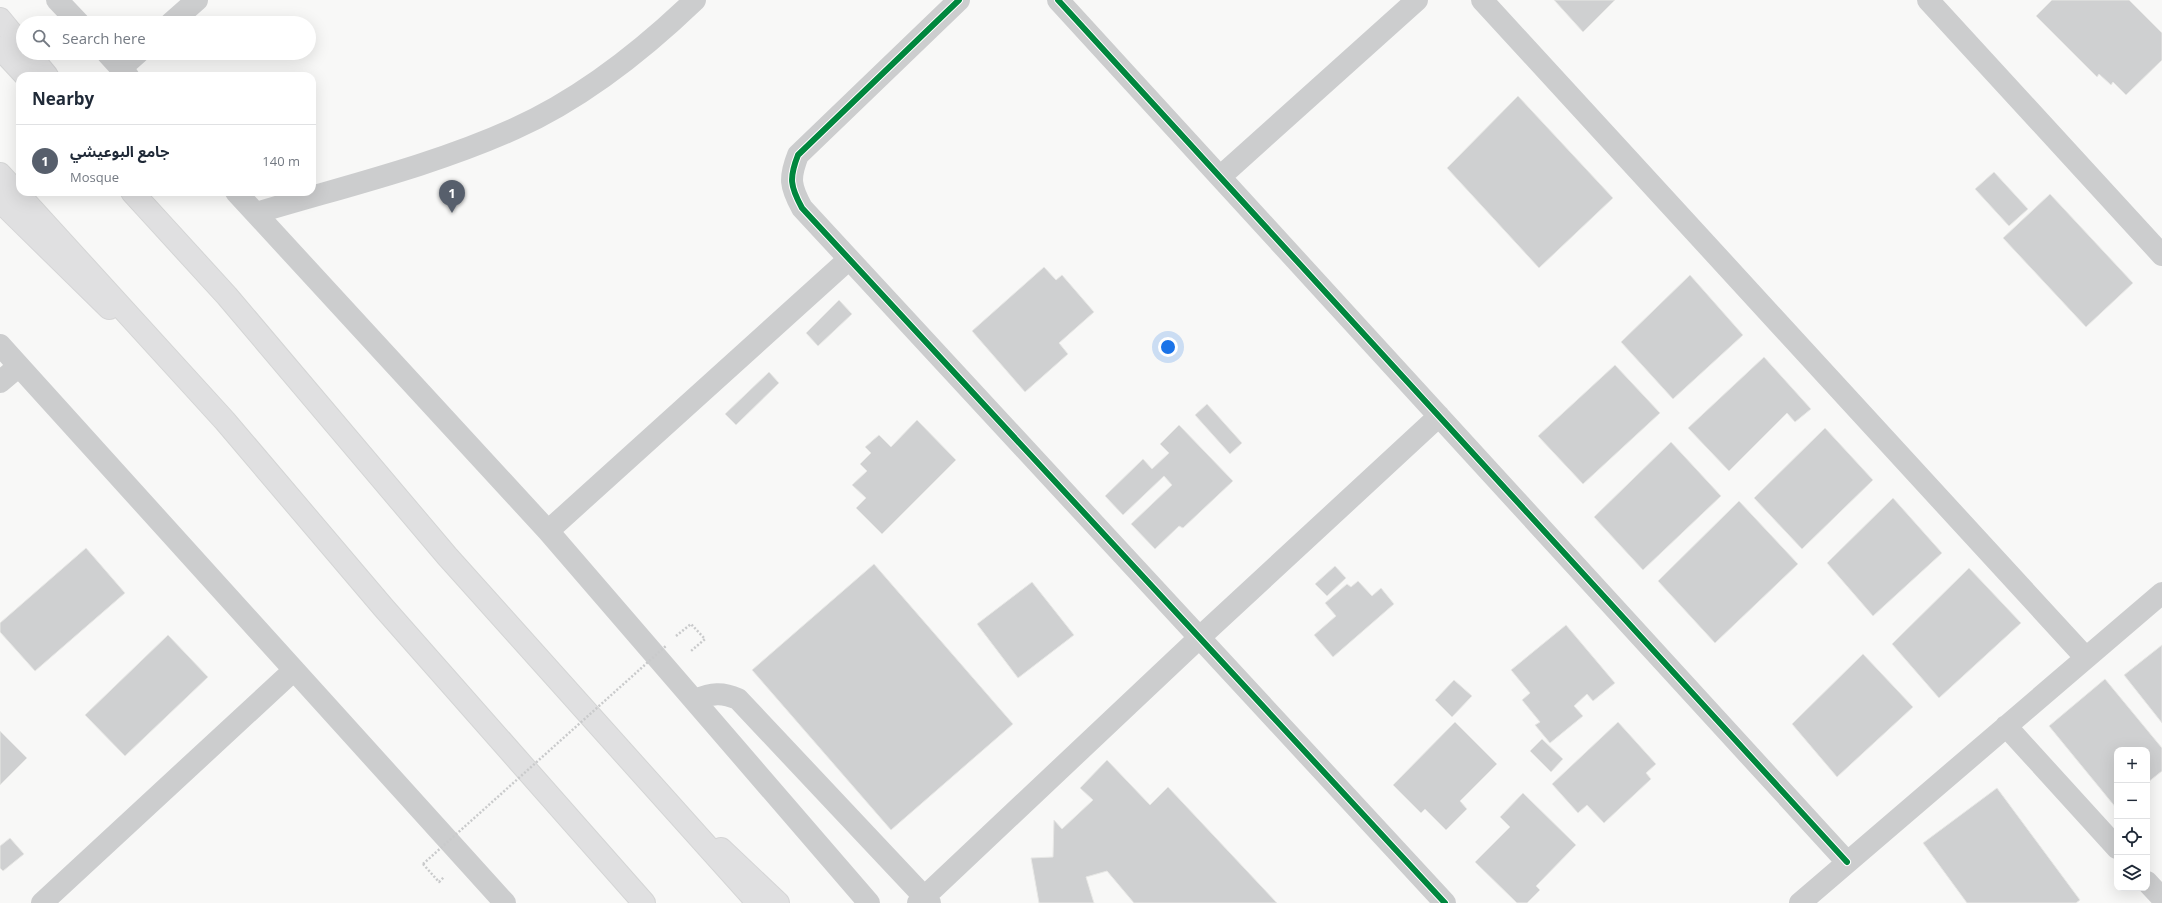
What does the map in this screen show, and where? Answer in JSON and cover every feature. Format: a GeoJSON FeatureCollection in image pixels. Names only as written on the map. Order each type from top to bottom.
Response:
{"type":"FeatureCollection","features":[{"type":"Feature","properties":{"kind":"main road"},"geometry":{"type":"LineString","coordinates":[[0,19],[16,38]]}},
{"type":"Feature","properties":{"kind":"main road"},"geometry":{"type":"LineString","coordinates":[[0,48],[22,72]]}},
{"type":"Feature","properties":{"kind":"main road"},"geometry":{"type":"LineString","coordinates":[[34,60],[44,72]]}},
{"type":"Feature","properties":{"kind":"main road"},"geometry":{"type":"LineString","coordinates":[[0,174],[16,192]]}},
{"type":"Feature","properties":{"kind":"main road"},"geometry":{"type":"LineString","coordinates":[[20,196],[225,421],[383,607],[644,903]]}},
{"type":"Feature","properties":{"kind":"main road"},"geometry":{"type":"LineString","coordinates":[[136,196],[228,296]]}},
{"type":"Feature","properties":{"kind":"main road"},"geometry":{"type":"LineString","coordinates":[[145,196],[447,556],[758,903]]}},
{"type":"Feature","properties":{"kind":"main road"},"geometry":{"type":"LineString","coordinates":[[0,201],[225,421]]}},
{"type":"Feature","properties":{"kind":"main road"},"geometry":{"type":"LineString","coordinates":[[642,774],[778,903]]}},
{"type":"Feature","properties":{"kind":"street"},"geometry":{"type":"LineString","coordinates":[[57,0],[72,16]]}},
{"type":"Feature","properties":{"kind":"street"},"geometry":{"type":"LineString","coordinates":[[179,16],[197,0]]}},
{"type":"Feature","properties":{"kind":"street"},"geometry":{"type":"LineString","coordinates":[[316,195],[452,155],[515,128],[576,95],[632,56],[695,0]]}},
{"type":"Feature","properties":{"kind":"street"},"geometry":{"type":"LineString","coordinates":[[959,0],[798,155],[791,173],[793,191],[802,208],[1445,903]]}},
{"type":"Feature","properties":{"kind":"street"},"geometry":{"type":"LineString","coordinates":[[1058,0],[1847,862]]}},
{"type":"Feature","properties":{"kind":"street"},"geometry":{"type":"LineString","coordinates":[[1220,177],[1417,0]]}},
{"type":"Feature","properties":{"kind":"street"},"geometry":{"type":"LineString","coordinates":[[1482,0],[2086,658]]}},
{"type":"Feature","properties":{"kind":"street"},"geometry":{"type":"LineString","coordinates":[[1928,0],[2162,255]]}},
{"type":"Feature","properties":{"kind":"street"},"geometry":{"type":"LineString","coordinates":[[118,66],[127,60]]}},
{"type":"Feature","properties":{"kind":"street"},"geometry":{"type":"LineString","coordinates":[[240,196],[548,531],[869,903]]}},
{"type":"Feature","properties":{"kind":"street"},"geometry":{"type":"LineString","coordinates":[[256,213],[313,196]]}},
{"type":"Feature","properties":{"kind":"street"},"geometry":{"type":"LineString","coordinates":[[548,531],[849,260]]}},
{"type":"Feature","properties":{"kind":"street"},"geometry":{"type":"LineString","coordinates":[[0,345],[505,903]]}},
{"type":"Feature","properties":{"kind":"street"},"geometry":{"type":"LineString","coordinates":[[0,382],[19,366]]}},
{"type":"Feature","properties":{"kind":"street"},"geometry":{"type":"LineString","coordinates":[[695,700],[709,694],[724,693],[738,699],[924,901],[1199,638],[1439,416]]}},
{"type":"Feature","properties":{"kind":"street"},"geometry":{"type":"LineString","coordinates":[[1800,903],[2162,593]]}},
{"type":"Feature","properties":{"kind":"street"},"geometry":{"type":"LineString","coordinates":[[42,903],[294,670]]}},
{"type":"Feature","properties":{"kind":"street"},"geometry":{"type":"LineString","coordinates":[[2006,726],[2114,845]]}},
{"type":"Feature","properties":{"kind":"street"},"geometry":{"type":"LineString","coordinates":[[2150,885],[2162,898]]}},
{"type":"Feature","properties":{"kind":"path"},"geometry":{"type":"LineString","coordinates":[[439,882],[423,864],[691,624]]}},
{"type":"Feature","properties":{"kind":"building"},"geometry":{"type":"Polygon","coordinates":[[[1554,0],[1615,0],[1583,32],[1554,0]]]}},
{"type":"Feature","properties":{"kind":"building"},"geometry":{"type":"Polygon","coordinates":[[[2052,0],[2129,0],[2162,33],[2162,60],[2126,95],[2113,82],[2111,85],[2099,74],[2097,77],[2036,16],[2052,0]]]}},
{"type":"Feature","properties":{"kind":"building"},"geometry":{"type":"Polygon","coordinates":[[[1518,96],[1613,198],[1539,268],[1447,168],[1518,96]]]}},
{"type":"Feature","properties":{"kind":"building"},"geometry":{"type":"Polygon","coordinates":[[[1994,172],[2028,209],[2009,226],[1975,189],[1994,172]]]}},
{"type":"Feature","properties":{"kind":"building"},"geometry":{"type":"Polygon","coordinates":[[[2050,194],[2133,283],[2086,327],[2003,238],[2050,194]]]}},
{"type":"Feature","properties":{"kind":"building"},"geometry":{"type":"Polygon","coordinates":[[[1044,267],[1056,280],[1062,275],[1094,312],[1059,343],[1068,354],[1025,392],[972,331],[1044,267]]]}},
{"type":"Feature","properties":{"kind":"building"},"geometry":{"type":"Polygon","coordinates":[[[1690,275],[1743,335],[1673,399],[1621,342],[1690,275]]]}},
{"type":"Feature","properties":{"kind":"building"},"geometry":{"type":"Polygon","coordinates":[[[839,300],[852,314],[818,346],[806,333],[839,300]]]}},
{"type":"Feature","properties":{"kind":"building"},"geometry":{"type":"Polygon","coordinates":[[[1764,357],[1811,409],[1795,422],[1787,413],[1729,471],[1688,428],[1764,357]]]}},
{"type":"Feature","properties":{"kind":"building"},"geometry":{"type":"Polygon","coordinates":[[[1615,365],[1660,413],[1583,484],[1538,436],[1615,365]]]}},
{"type":"Feature","properties":{"kind":"building"},"geometry":{"type":"Polygon","coordinates":[[[769,372],[779,383],[736,425],[725,414],[769,372]]]}},
{"type":"Feature","properties":{"kind":"building"},"geometry":{"type":"Polygon","coordinates":[[[1207,404],[1242,443],[1230,454],[1195,415],[1207,404]]]}},
{"type":"Feature","properties":{"kind":"building"},"geometry":{"type":"Polygon","coordinates":[[[917,420],[956,460],[882,534],[856,508],[866,498],[852,485],[867,471],[860,464],[871,453],[865,447],[879,435],[891,447],[917,420]]]}},
{"type":"Feature","properties":{"kind":"building"},"geometry":{"type":"Polygon","coordinates":[[[1179,425],[1233,481],[1183,528],[1179,526],[1155,549],[1131,524],[1172,485],[1164,476],[1123,515],[1105,496],[1143,459],[1152,469],[1169,453],[1160,444],[1179,425]]]}},
{"type":"Feature","properties":{"kind":"building"},"geometry":{"type":"Polygon","coordinates":[[[1825,428],[1873,480],[1802,549],[1754,498],[1825,428]]]}},
{"type":"Feature","properties":{"kind":"building"},"geometry":{"type":"Polygon","coordinates":[[[1671,442],[1721,496],[1643,570],[1594,517],[1671,442]]]}},
{"type":"Feature","properties":{"kind":"building"},"geometry":{"type":"Polygon","coordinates":[[[1893,498],[1942,553],[1873,616],[1827,563],[1893,498]]]}},
{"type":"Feature","properties":{"kind":"building"},"geometry":{"type":"Polygon","coordinates":[[[1739,501],[1798,564],[1715,643],[1658,581],[1739,501]]]}},
{"type":"Feature","properties":{"kind":"building"},"geometry":{"type":"Polygon","coordinates":[[[86,548],[125,593],[35,671],[0,632],[0,623],[86,548]]]}},
{"type":"Feature","properties":{"kind":"building"},"geometry":{"type":"Polygon","coordinates":[[[874,564],[1013,724],[891,830],[752,670],[874,564]]]}},
{"type":"Feature","properties":{"kind":"building"},"geometry":{"type":"Polygon","coordinates":[[[1335,566],[1346,578],[1327,596],[1315,584],[1335,566]]]}},
{"type":"Feature","properties":{"kind":"building"},"geometry":{"type":"Polygon","coordinates":[[[1969,568],[2021,623],[1939,698],[1892,644],[1969,568]]]}},
{"type":"Feature","properties":{"kind":"building"},"geometry":{"type":"Polygon","coordinates":[[[1358,581],[1372,596],[1381,588],[1394,604],[1333,657],[1314,635],[1336,616],[1325,603],[1347,584],[1351,587],[1358,581]]]}},
{"type":"Feature","properties":{"kind":"building"},"geometry":{"type":"Polygon","coordinates":[[[1032,582],[1074,635],[1018,678],[977,624],[1032,582]]]}},
{"type":"Feature","properties":{"kind":"building"},"geometry":{"type":"Polygon","coordinates":[[[1566,625],[1615,683],[1593,701],[1587,694],[1574,706],[1583,716],[1550,743],[1535,725],[1540,722],[1522,700],[1530,693],[1511,670],[1566,625]]]}},
{"type":"Feature","properties":{"kind":"building"},"geometry":{"type":"Polygon","coordinates":[[[168,635],[208,677],[125,756],[85,715],[168,635]]]}},
{"type":"Feature","properties":{"kind":"building"},"geometry":{"type":"Polygon","coordinates":[[[2162,645],[2162,723],[2124,675],[2162,645]]]}},
{"type":"Feature","properties":{"kind":"building"},"geometry":{"type":"Polygon","coordinates":[[[1863,654],[1913,707],[1837,777],[1792,724],[1863,654]]]}},
{"type":"Feature","properties":{"kind":"building"},"geometry":{"type":"Polygon","coordinates":[[[2105,679],[2162,748],[2162,771],[2150,781],[2150,747],[2114,747],[2114,805],[2049,726],[2105,679]]]}},
{"type":"Feature","properties":{"kind":"building"},"geometry":{"type":"Polygon","coordinates":[[[1454,680],[1472,696],[1452,717],[1435,700],[1454,680]]]}},
{"type":"Feature","properties":{"kind":"building"},"geometry":{"type":"Polygon","coordinates":[[[1455,722],[1497,764],[1460,801],[1467,809],[1446,830],[1425,809],[1421,813],[1393,785],[1455,722]]]}},
{"type":"Feature","properties":{"kind":"building"},"geometry":{"type":"Polygon","coordinates":[[[1618,722],[1656,764],[1646,773],[1651,779],[1604,823],[1587,805],[1578,813],[1552,784],[1618,722]]]}},
{"type":"Feature","properties":{"kind":"building"},"geometry":{"type":"Polygon","coordinates":[[[0,731],[27,758],[0,785],[0,731]]]}},
{"type":"Feature","properties":{"kind":"building"},"geometry":{"type":"Polygon","coordinates":[[[1542,739],[1563,759],[1551,772],[1530,751],[1542,739]]]}},
{"type":"Feature","properties":{"kind":"building"},"geometry":{"type":"Polygon","coordinates":[[[1107,760],[1150,805],[1168,787],[1277,903],[1134,903],[1107,871],[1086,877],[1094,903],[1039,903],[1031,858],[1053,857],[1054,820],[1062,829],[1093,800],[1080,788],[1107,760]]]}},
{"type":"Feature","properties":{"kind":"building"},"geometry":{"type":"Polygon","coordinates":[[[1997,788],[2080,900],[2076,903],[1967,903],[1923,843],[1997,788]]]}},
{"type":"Feature","properties":{"kind":"building"},"geometry":{"type":"Polygon","coordinates":[[[1523,793],[1576,845],[1536,886],[1540,890],[1527,903],[1517,903],[1475,862],[1510,827],[1500,817],[1523,793]]]}},
{"type":"Feature","properties":{"kind":"building"},"geometry":{"type":"Polygon","coordinates":[[[10,838],[24,854],[3,871],[0,868],[0,846],[10,838]]]}},
{"type":"Feature","properties":{"kind":"cycle path"},"geometry":{"type":"LineString","coordinates":[[959,0],[798,155],[793,170],[792,182],[795,194],[802,208],[1445,903]]}},
{"type":"Feature","properties":{"kind":"cycle path"},"geometry":{"type":"LineString","coordinates":[[1058,0],[1847,862]]}},
{"type":"Feature","properties":{"kind":"place","name":"جامع البوعيشي"},"geometry":{"type":"Point","coordinates":[452,213]}}]}
